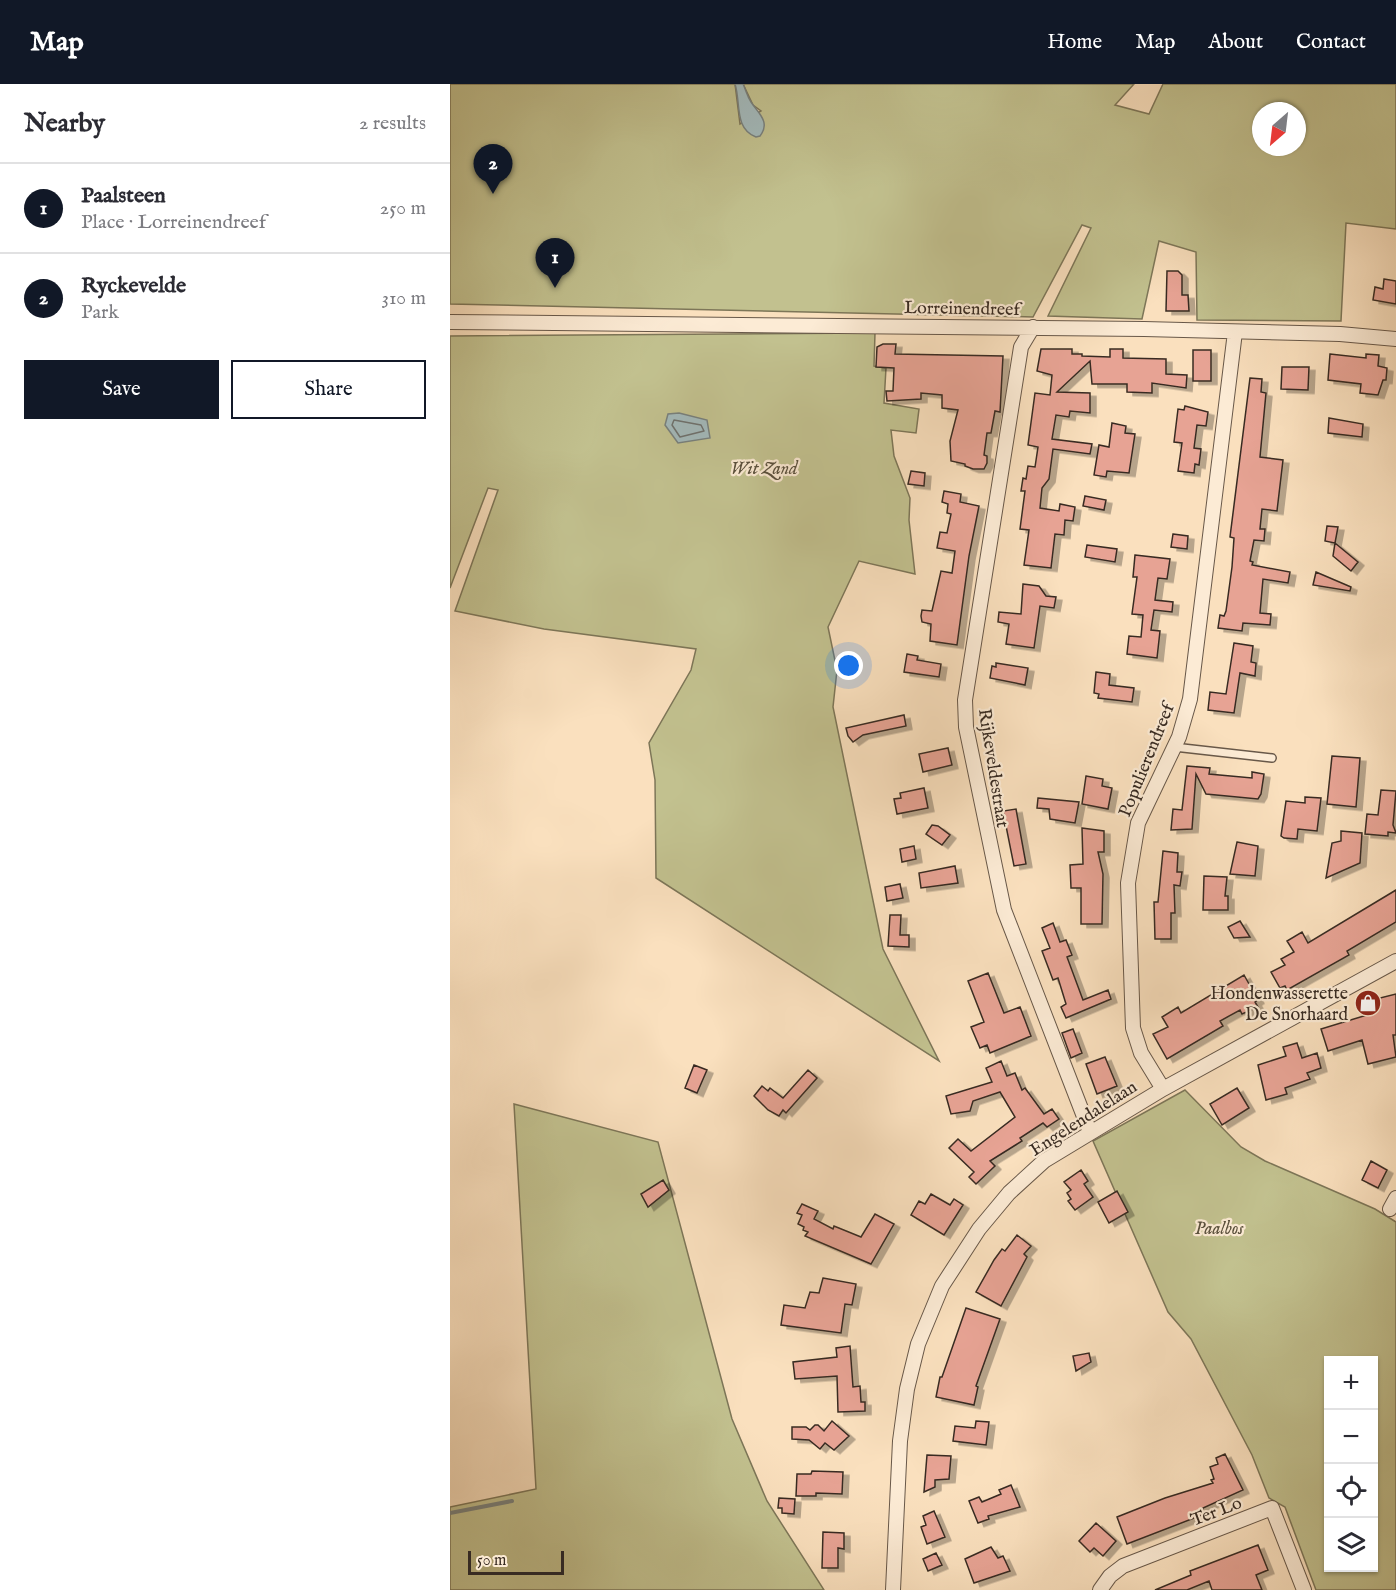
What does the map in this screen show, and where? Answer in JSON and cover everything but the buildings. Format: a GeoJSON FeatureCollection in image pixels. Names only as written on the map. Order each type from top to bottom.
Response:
{"type":"FeatureCollection","features":[{"type":"Feature","properties":{"kind":"street","name":"Lorreinendreef"},"geometry":{"type":"LineString","coordinates":[[450,322],[1033,327],[1340,334],[1396,339]]}},
{"type":"Feature","properties":{"kind":"street","name":"Rijkeveldestraat"},"geometry":{"type":"LineString","coordinates":[[1033,327],[1021,347],[965,700],[966,727],[1004,910],[1090,1132]]}},
{"type":"Feature","properties":{"kind":"street","name":"Populierendreef"},"geometry":{"type":"LineString","coordinates":[[1162,1089],[1141,1053],[1133,1028],[1128,883],[1138,823],[1174,747],[1190,699],[1235,332]]}},
{"type":"Feature","properties":{"kind":"street","name":"Engelendalelaan"},"geometry":{"type":"LineString","coordinates":[[893,1590],[900,1441],[907,1389],[918,1344],[942,1286],[979,1229],[1009,1194],[1044,1161],[1162,1089],[1396,961]]}},
{"type":"Feature","properties":{"kind":"street","name":"Ter Lo"},"geometry":{"type":"LineString","coordinates":[[1100,1590],[1110,1576],[1123,1566],[1272,1508],[1304,1590]]}},
{"type":"Feature","properties":{"kind":"lane"},"geometry":{"type":"LineString","coordinates":[[1174,747],[1272,758]]}},
{"type":"Feature","properties":{"kind":"green space"},"geometry":{"type":"Polygon","coordinates":[[[450,84],[735,84],[740,124],[761,111],[753,105],[743,84],[1134,84],[1115,105],[1149,114],[1163,84],[1396,84],[1396,229],[1346,223],[1341,321],[1197,320],[1196,252],[1159,241],[1142,319],[1048,316],[1091,228],[1082,225],[1033,317],[450,304],[450,84]]]}},
{"type":"Feature","properties":{"kind":"green space","name":"Wit Zand"},"geometry":{"type":"Polygon","coordinates":[[[875,333],[874,366],[886,368],[884,403],[919,409],[916,433],[891,430],[894,456],[910,498],[909,520],[915,574],[859,561],[828,627],[837,670],[833,707],[883,949],[939,1061],[656,878],[655,780],[649,743],[691,670],[696,649],[544,629],[455,611],[498,490],[488,488],[450,588],[450,336],[875,333]]]}},
{"type":"Feature","properties":{"kind":"green space","name":"Paalbos"},"geometry":{"type":"Polygon","coordinates":[[[1185,1090],[1241,1147],[1265,1161],[1375,1209],[1396,1222],[1396,1590],[1316,1590],[1285,1507],[1269,1498],[1252,1455],[1191,1339],[1168,1312],[1093,1141],[1185,1090]]]}},
{"type":"Feature","properties":{"kind":"green space"},"geometry":{"type":"Polygon","coordinates":[[[514,1104],[658,1142],[732,1419],[767,1501],[824,1590],[450,1590],[450,1507],[536,1489],[514,1104]]]}},
{"type":"Feature","properties":{"kind":"water"},"geometry":{"type":"Polygon","coordinates":[[[735,84],[743,84],[764,122],[760,136],[756,137],[749,133],[741,122],[735,84]]]}},
{"type":"Feature","properties":{"kind":"water"},"geometry":{"type":"Polygon","coordinates":[[[679,413],[707,420],[710,438],[678,443],[665,425],[668,414],[679,413]]]}},
{"type":"Feature","properties":{"kind":"waterway"},"geometry":{"type":"LineString","coordinates":[[450,1513],[512,1501]]}},
{"type":"Feature","properties":{"kind":"place","name":"Ryckevelde"},"geometry":{"type":"Point","coordinates":[493,194]}},
{"type":"Feature","properties":{"kind":"place","name":"Paalsteen"},"geometry":{"type":"Point","coordinates":[555,288]}},
{"type":"Feature","properties":{"kind":"place","name":"Hondenwasserette De Snorhaard"},"geometry":{"type":"Point","coordinates":[1368,1003]}}]}
